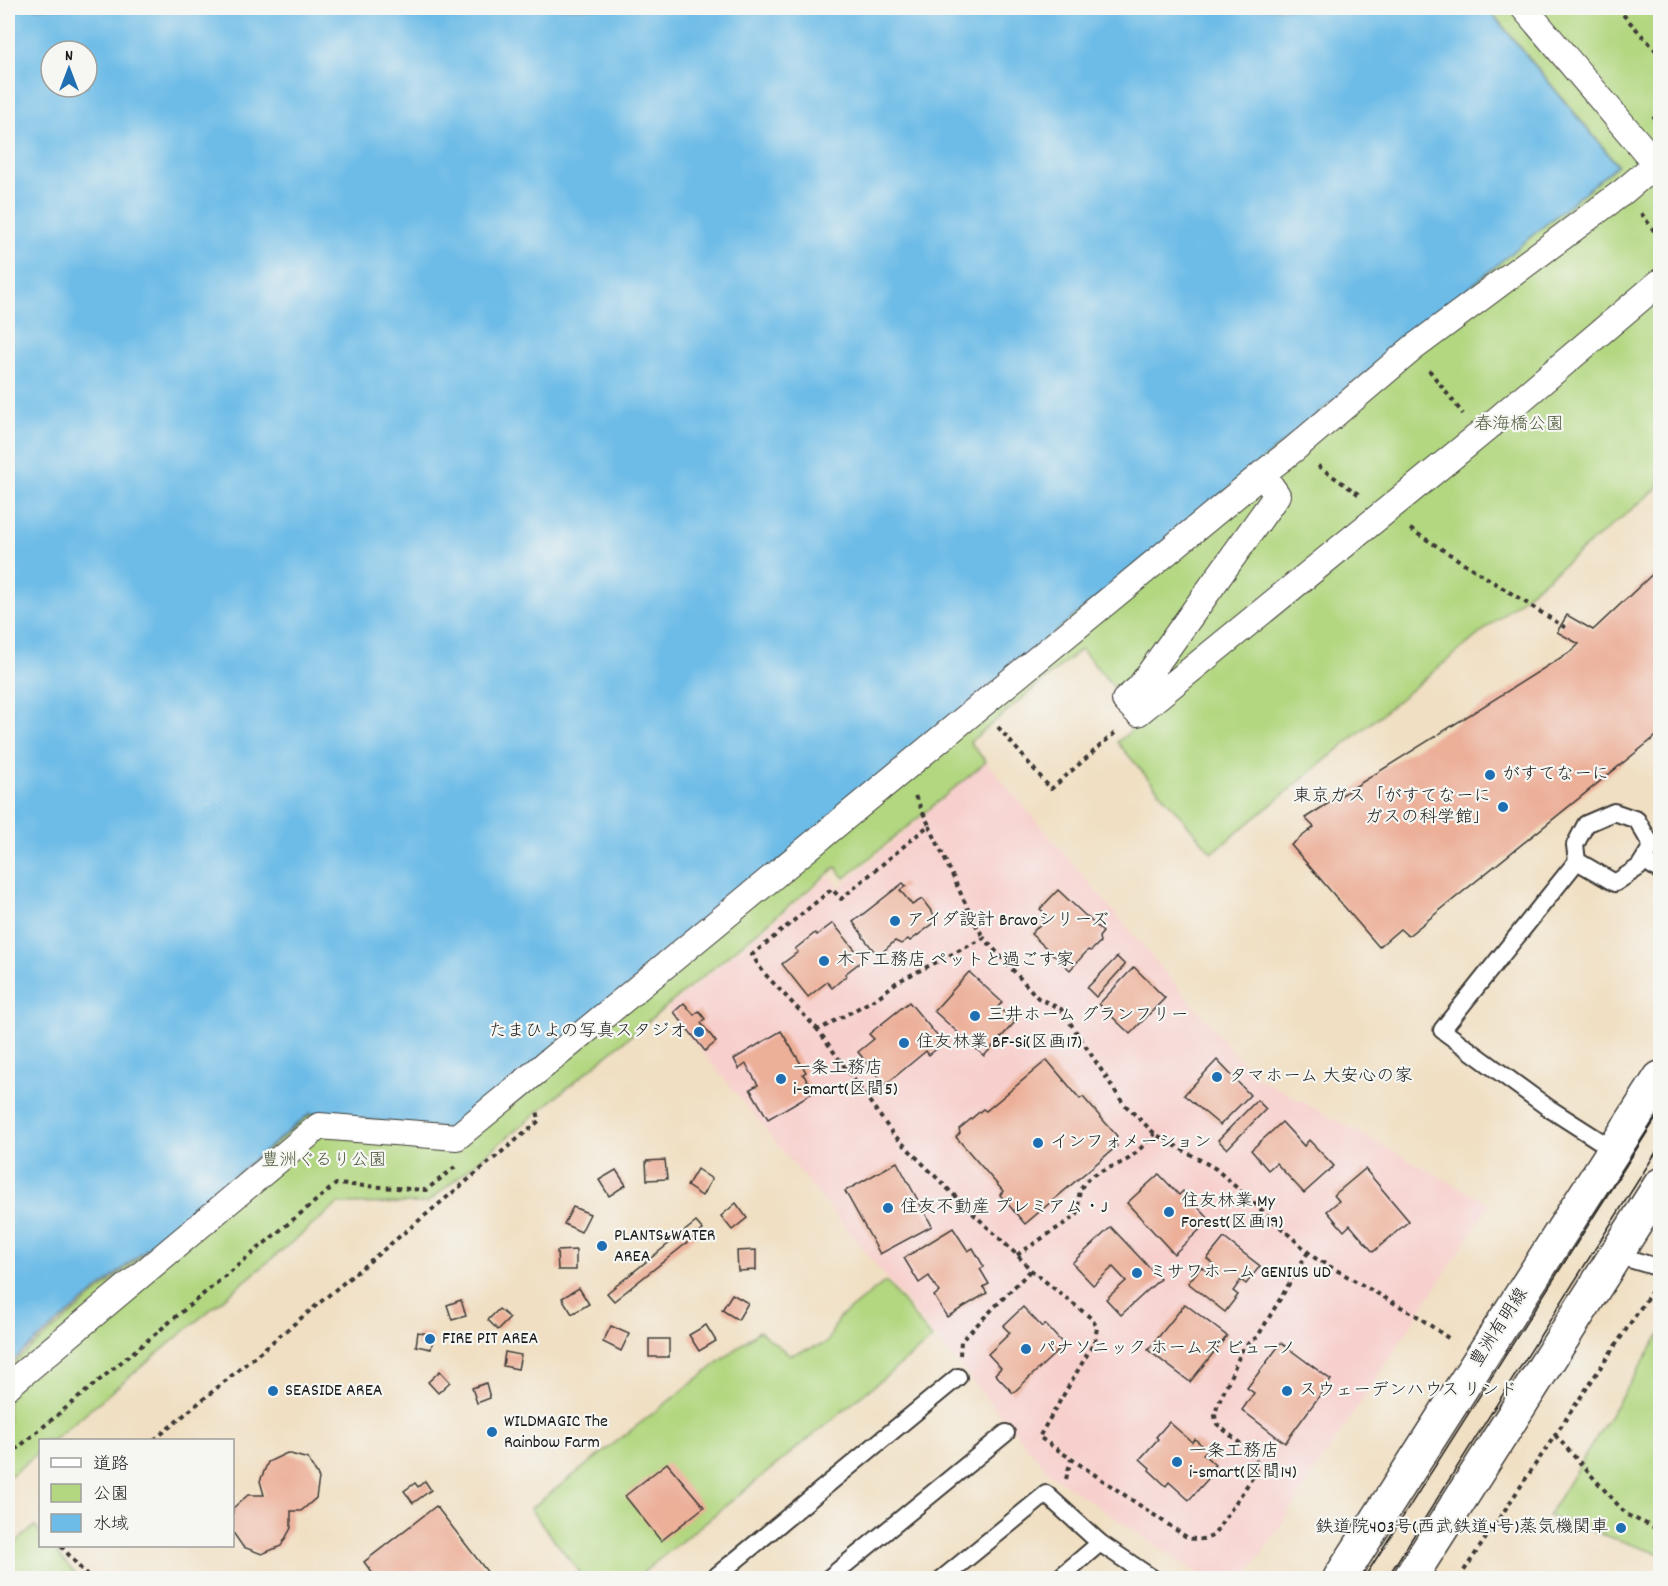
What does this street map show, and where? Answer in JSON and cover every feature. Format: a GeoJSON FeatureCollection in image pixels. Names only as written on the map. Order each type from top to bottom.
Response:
{"type":"FeatureCollection","features":[{"type":"Feature","properties":{"kind":"main road","name":"豊洲有明線"},"geometry":{"type":"LineString","coordinates":[[1340,1578],[1660,1078]]}},
{"type":"Feature","properties":{"kind":"main road"},"geometry":{"type":"LineString","coordinates":[[1410,1578],[1660,1185]]}},
{"type":"Feature","properties":{"kind":"street"},"geometry":{"type":"LineString","coordinates":[[8,1386],[319,1126],[457,1137],[1294,449],[1413,348],[1624,191],[1656,164],[1524,8]]}},
{"type":"Feature","properties":{"kind":"street"},"geometry":{"type":"LineString","coordinates":[[1262,474],[1277,495],[1139,688],[1125,700],[1138,713],[1479,435],[1660,282]]}},
{"type":"Feature","properties":{"kind":"lane"},"geometry":{"type":"LineString","coordinates":[[1577,861],[1615,883],[1639,867],[1652,846],[1637,820],[1614,812],[1586,824],[1575,845],[1577,861],[1442,1030],[1550,1109],[1614,1150]]}},
{"type":"Feature","properties":{"kind":"lane"},"geometry":{"type":"LineString","coordinates":[[1644,860],[1660,871]]}},
{"type":"Feature","properties":{"kind":"lane"},"geometry":{"type":"LineString","coordinates":[[1616,1255],[1660,1268]]}},
{"type":"Feature","properties":{"kind":"lane"},"geometry":{"type":"LineString","coordinates":[[714,1578],[958,1377]]}},
{"type":"Feature","properties":{"kind":"lane"},"geometry":{"type":"LineString","coordinates":[[829,1578],[1006,1433]]}},
{"type":"Feature","properties":{"kind":"lane"},"geometry":{"type":"LineString","coordinates":[[943,1578],[1046,1494],[1100,1543],[1152,1578]]}},
{"type":"Feature","properties":{"kind":"lane"},"geometry":{"type":"LineString","coordinates":[[1059,1578],[1100,1543]]}},
{"type":"Feature","properties":{"kind":"path"},"geometry":{"type":"LineString","coordinates":[[1617,8],[1660,55]]}},
{"type":"Feature","properties":{"kind":"path"},"geometry":{"type":"LineString","coordinates":[[1413,348],[1479,435]]}},
{"type":"Feature","properties":{"kind":"path"},"geometry":{"type":"LineString","coordinates":[[1294,449],[1384,513],[1569,630]]}},
{"type":"Feature","properties":{"kind":"path"},"geometry":{"type":"LineString","coordinates":[[996,724],[1051,789],[1138,713]]}},
{"type":"Feature","properties":{"kind":"path"},"geometry":{"type":"LineString","coordinates":[[913,791],[973,920],[984,938],[1038,998],[1061,1009],[1123,1104],[1155,1134],[1216,1169],[1315,1258],[1417,1316],[1451,1340]]}},
{"type":"Feature","properties":{"kind":"path"},"geometry":{"type":"LineString","coordinates":[[929,825],[841,899],[832,889],[752,956],[763,972],[818,1030],[893,1134],[1032,1270],[1091,1318],[1097,1327],[1095,1341],[1039,1437],[1188,1538],[1207,1539],[1214,1534],[1254,1474],[1257,1465],[1254,1455],[1217,1424],[1215,1416],[1217,1407],[1243,1348],[1258,1336],[1308,1252]]}},
{"type":"Feature","properties":{"kind":"path"},"geometry":{"type":"LineString","coordinates":[[818,1030],[877,998],[897,982],[984,938]]}},
{"type":"Feature","properties":{"kind":"path"},"geometry":{"type":"LineString","coordinates":[[155,1439],[539,1121],[536,1102]]}},
{"type":"Feature","properties":{"kind":"path"},"geometry":{"type":"LineString","coordinates":[[1017,1255],[1077,1215],[1080,1206],[1080,1192],[1086,1182],[1102,1170],[1114,1167],[1130,1158],[1155,1134]]}},
{"type":"Feature","properties":{"kind":"path"},"geometry":{"type":"LineString","coordinates":[[8,1456],[336,1184],[426,1190]]}},
{"type":"Feature","properties":{"kind":"path"},"geometry":{"type":"LineString","coordinates":[[958,1377],[961,1341],[1032,1270]]}},
{"type":"Feature","properties":{"kind":"path"},"geometry":{"type":"LineString","coordinates":[[1459,1578],[1654,1287]]}},
{"type":"Feature","properties":{"kind":"path"},"geometry":{"type":"LineString","coordinates":[[1555,1435],[1627,1515],[1660,1530]]}},
{"type":"Feature","properties":{"kind":"path"},"geometry":{"type":"LineString","coordinates":[[63,1547],[89,1578]]}},
{"type":"Feature","properties":{"kind":"shaded area"},"geometry":{"type":"Polygon","coordinates":[[[986,762],[1253,1075],[1490,1204],[1246,1578],[1204,1578],[1051,1475],[667,1009],[829,876],[840,887],[986,762]]]}},
{"type":"Feature","properties":{"kind":"green space","name":"春海橋公園"},"geometry":{"type":"Polygon","coordinates":[[[1488,8],[1660,8],[1660,486],[1212,853],[1117,742],[1143,721],[1081,649],[970,742],[986,762],[845,878],[836,867],[427,1203],[338,1204],[54,1439],[39,1439],[39,1452],[8,1478],[8,1367],[311,1114],[456,1131],[1035,646],[1618,165],[1488,8]]]}},
{"type":"Feature","properties":{"kind":"green space"},"geometry":{"type":"Polygon","coordinates":[[[886,1281],[932,1339],[636,1578],[584,1578],[530,1509],[759,1331],[790,1355],[827,1343],[838,1319],[886,1281]]]}},
{"type":"Feature","properties":{"kind":"green space"},"geometry":{"type":"Polygon","coordinates":[[[1660,1334],[1660,1554],[1548,1516],[1660,1334]]]}},
{"type":"Feature","properties":{"kind":"green space"},"geometry":{"type":"Polygon","coordinates":[[[35,1526],[39,1531],[39,1547],[52,1547],[79,1578],[8,1578],[8,1549],[35,1526]]]}},
{"type":"Feature","properties":{"kind":"water"},"geometry":{"type":"Polygon","coordinates":[[[8,8],[1487,8],[1617,165],[456,1130],[310,1113],[8,1364],[8,8]]]}},
{"type":"Feature","properties":{"kind":"building","name":"がすてなーに"},"geometry":{"type":"Polygon","coordinates":[[[1660,567],[1660,733],[1408,936],[1400,929],[1379,947],[1291,845],[1314,827],[1305,818],[1573,650],[1579,644],[1557,632],[1567,615],[1593,630],[1660,567]]]}},
{"type":"Feature","properties":{"kind":"building","name":"アイダ設計 Bravoシリーズ"},"geometry":{"type":"Polygon","coordinates":[[[903,883],[906,886],[900,890],[912,905],[922,899],[938,920],[910,941],[908,939],[901,944],[895,941],[878,956],[853,922],[903,883]]]}},
{"type":"Feature","properties":{"kind":"building"},"geometry":{"type":"Polygon","coordinates":[[[1058,890],[1103,932],[1099,937],[1100,942],[1091,951],[1088,950],[1070,970],[1031,934],[1048,916],[1040,909],[1058,890]]]}},
{"type":"Feature","properties":{"kind":"building","name":"木下工務店 ペットと過ごす家"},"geometry":{"type":"Polygon","coordinates":[[[833,923],[856,951],[861,950],[867,957],[845,974],[846,976],[832,988],[827,982],[808,997],[782,964],[798,952],[795,949],[815,933],[817,935],[833,923]]]}},
{"type":"Feature","properties":{"kind":"building"},"geometry":{"type":"Polygon","coordinates":[[[1117,957],[1125,965],[1096,997],[1087,988],[1117,957]]]}},
{"type":"Feature","properties":{"kind":"building"},"geometry":{"type":"Polygon","coordinates":[[[1134,967],[1165,998],[1130,1034],[1099,1004],[1134,967]]]}},
{"type":"Feature","properties":{"kind":"building","name":"三井ホーム グランフリー"},"geometry":{"type":"Polygon","coordinates":[[[969,972],[1002,1002],[998,1007],[1015,1022],[984,1056],[934,1011],[969,972]]]}},
{"type":"Feature","properties":{"kind":"building","name":"住友林業 BF-Si(区画17)"},"geometry":{"type":"Polygon","coordinates":[[[909,1002],[939,1038],[939,1047],[929,1055],[926,1051],[885,1085],[858,1052],[874,1039],[869,1034],[909,1002]]]}},
{"type":"Feature","properties":{"kind":"building","name":"たまひよの写真スタジオ"},"geometry":{"type":"Polygon","coordinates":[[[684,1003],[694,1015],[699,1011],[705,1019],[701,1023],[716,1042],[705,1051],[674,1012],[684,1003]]]}},
{"type":"Feature","properties":{"kind":"building","name":"一条工務店 i-smart(区間5)"},"geometry":{"type":"Polygon","coordinates":[[[781,1031],[806,1072],[803,1074],[814,1092],[768,1119],[750,1089],[758,1085],[746,1064],[739,1069],[734,1059],[781,1031]]]}},
{"type":"Feature","properties":{"kind":"building","name":"インフォメーション"},"geometry":{"type":"Polygon","coordinates":[[[1047,1060],[1080,1099],[1083,1097],[1117,1136],[1112,1139],[1117,1146],[1025,1224],[1000,1195],[1003,1191],[956,1137],[960,1133],[959,1129],[983,1109],[986,1111],[1047,1060]]]}},
{"type":"Feature","properties":{"kind":"building","name":"タマホーム 大安心の家"},"geometry":{"type":"Polygon","coordinates":[[[1217,1060],[1250,1095],[1220,1125],[1184,1095],[1217,1060]]]}},
{"type":"Feature","properties":{"kind":"building"},"geometry":{"type":"Polygon","coordinates":[[[1257,1100],[1266,1109],[1227,1149],[1218,1140],[1257,1100]]]}},
{"type":"Feature","properties":{"kind":"building"},"geometry":{"type":"Polygon","coordinates":[[[1282,1122],[1304,1146],[1309,1140],[1334,1166],[1304,1193],[1276,1163],[1268,1170],[1251,1150],[1282,1122]]]}},
{"type":"Feature","properties":{"kind":"building"},"geometry":{"type":"Polygon","coordinates":[[[665,1160],[667,1179],[647,1180],[646,1161],[665,1160]]]}},
{"type":"Feature","properties":{"kind":"building","name":"住友不動産 プレミアム・J"},"geometry":{"type":"Polygon","coordinates":[[[897,1162],[932,1226],[880,1254],[845,1191],[897,1162]]]}},
{"type":"Feature","properties":{"kind":"building"},"geometry":{"type":"Polygon","coordinates":[[[697,1169],[712,1179],[702,1196],[687,1186],[697,1169]]]}},
{"type":"Feature","properties":{"kind":"building"},"geometry":{"type":"Polygon","coordinates":[[[1365,1169],[1409,1221],[1373,1252],[1350,1225],[1344,1231],[1327,1211],[1339,1201],[1334,1195],[1365,1169]]]}},
{"type":"Feature","properties":{"kind":"building"},"geometry":{"type":"Polygon","coordinates":[[[616,1170],[626,1185],[609,1196],[599,1180],[616,1170]]]}},
{"type":"Feature","properties":{"kind":"building","name":"住友林業 My Forest(区画19)"},"geometry":{"type":"Polygon","coordinates":[[[1159,1174],[1179,1195],[1183,1191],[1210,1220],[1174,1254],[1127,1203],[1159,1174]]]}},
{"type":"Feature","properties":{"kind":"building"},"geometry":{"type":"Polygon","coordinates":[[[736,1203],[747,1218],[732,1230],[721,1216],[736,1203]]]}},
{"type":"Feature","properties":{"kind":"building"},"geometry":{"type":"Polygon","coordinates":[[[573,1207],[590,1214],[581,1232],[564,1224],[573,1207]]]}},
{"type":"Feature","properties":{"kind":"building"},"geometry":{"type":"Polygon","coordinates":[[[696,1222],[703,1230],[614,1301],[607,1293],[696,1222]]]}},
{"type":"Feature","properties":{"kind":"building","name":"ミサワホーム GENIUS UD"},"geometry":{"type":"Polygon","coordinates":[[[1111,1227],[1160,1279],[1121,1315],[1106,1299],[1126,1281],[1113,1267],[1093,1285],[1072,1263],[1111,1227]]]}},
{"type":"Feature","properties":{"kind":"building"},"geometry":{"type":"Polygon","coordinates":[[[953,1228],[968,1251],[973,1248],[984,1267],[980,1269],[989,1284],[983,1287],[987,1293],[947,1317],[934,1296],[939,1292],[929,1276],[919,1283],[904,1258],[953,1228]]]}},
{"type":"Feature","properties":{"kind":"building"},"geometry":{"type":"Polygon","coordinates":[[[1224,1238],[1260,1266],[1246,1284],[1241,1280],[1233,1291],[1238,1295],[1225,1312],[1188,1283],[1201,1267],[1207,1271],[1213,1264],[1207,1259],[1224,1238]]]}},
{"type":"Feature","properties":{"kind":"building"},"geometry":{"type":"Polygon","coordinates":[[[576,1250],[576,1270],[558,1270],[557,1251],[576,1250]]]}},
{"type":"Feature","properties":{"kind":"building"},"geometry":{"type":"Polygon","coordinates":[[[756,1250],[756,1270],[738,1271],[737,1251],[756,1250]]]}},
{"type":"Feature","properties":{"kind":"building"},"geometry":{"type":"Polygon","coordinates":[[[579,1288],[589,1304],[572,1314],[562,1298],[579,1288]]]}},
{"type":"Feature","properties":{"kind":"building"},"geometry":{"type":"Polygon","coordinates":[[[732,1294],[748,1303],[738,1320],[722,1310],[732,1294]]]}},
{"type":"Feature","properties":{"kind":"building"},"geometry":{"type":"Polygon","coordinates":[[[461,1300],[466,1316],[452,1320],[447,1305],[461,1300]]]}},
{"type":"Feature","properties":{"kind":"building"},"geometry":{"type":"Polygon","coordinates":[[[1185,1304],[1227,1336],[1190,1382],[1148,1350],[1185,1304]]]}},
{"type":"Feature","properties":{"kind":"building","name":"パナソニック ホームズ ビューノ"},"geometry":{"type":"Polygon","coordinates":[[[1023,1307],[1042,1327],[1045,1324],[1064,1345],[1013,1393],[995,1374],[1001,1368],[988,1354],[1010,1333],[1003,1326],[1023,1307]]]}},
{"type":"Feature","properties":{"kind":"building"},"geometry":{"type":"Polygon","coordinates":[[[499,1309],[510,1318],[498,1330],[488,1320],[499,1309]]]}},
{"type":"Feature","properties":{"kind":"building"},"geometry":{"type":"Polygon","coordinates":[[[706,1325],[716,1341],[699,1351],[689,1335],[706,1325]]]}},
{"type":"Feature","properties":{"kind":"building"},"geometry":{"type":"Polygon","coordinates":[[[611,1326],[629,1334],[621,1351],[603,1342],[611,1326]]]}},
{"type":"Feature","properties":{"kind":"building"},"geometry":{"type":"Polygon","coordinates":[[[418,1332],[434,1335],[431,1349],[416,1346],[418,1332]]]}},
{"type":"Feature","properties":{"kind":"building"},"geometry":{"type":"Polygon","coordinates":[[[649,1339],[669,1339],[669,1357],[649,1357],[649,1339]]]}},
{"type":"Feature","properties":{"kind":"building","name":"スウェーデンハウス リンド"},"geometry":{"type":"Polygon","coordinates":[[[1281,1343],[1331,1380],[1285,1443],[1242,1410],[1254,1393],[1247,1388],[1281,1343]]]}},
{"type":"Feature","properties":{"kind":"building"},"geometry":{"type":"Polygon","coordinates":[[[505,1352],[521,1355],[518,1369],[503,1366],[505,1352]]]}},
{"type":"Feature","properties":{"kind":"building"},"geometry":{"type":"Polygon","coordinates":[[[440,1371],[450,1382],[438,1393],[428,1382],[440,1371]]]}},
{"type":"Feature","properties":{"kind":"building"},"geometry":{"type":"Polygon","coordinates":[[[486,1383],[490,1398],[477,1403],[472,1388],[486,1383]]]}},
{"type":"Feature","properties":{"kind":"building","name":"一条工務店 i-smart(区間14)"},"geometry":{"type":"Polygon","coordinates":[[[1169,1422],[1192,1442],[1195,1439],[1207,1450],[1203,1454],[1215,1465],[1211,1468],[1215,1471],[1189,1500],[1169,1482],[1166,1486],[1140,1459],[1158,1439],[1156,1437],[1169,1422]]]}},
{"type":"Feature","properties":{"kind":"building"},"geometry":{"type":"Polygon","coordinates":[[[287,1453],[308,1459],[319,1478],[316,1498],[301,1511],[291,1511],[291,1528],[281,1546],[262,1554],[243,1547],[234,1534],[234,1507],[248,1495],[264,1495],[260,1481],[268,1462],[287,1453]]]}},
{"type":"Feature","properties":{"kind":"building"},"geometry":{"type":"Polygon","coordinates":[[[667,1463],[704,1507],[661,1541],[625,1496],[667,1463]]]}},
{"type":"Feature","properties":{"kind":"building"},"geometry":{"type":"Polygon","coordinates":[[[425,1481],[431,1490],[413,1503],[404,1491],[415,1483],[418,1487],[425,1481]]]}},
{"type":"Feature","properties":{"kind":"building"},"geometry":{"type":"Polygon","coordinates":[[[436,1506],[492,1578],[376,1578],[364,1562],[436,1506]]]}},
{"type":"Feature","properties":{"kind":"tram line"},"geometry":{"type":"LineString","coordinates":[[1364,1578],[1660,1112]]}},
{"type":"Feature","properties":{"kind":"tram line"},"geometry":{"type":"LineString","coordinates":[[1387,1578],[1660,1146]]}},
{"type":"Feature","properties":{"kind":"place","name":"がすてなーに"},"geometry":{"type":"Point","coordinates":[1490,775]}},
{"type":"Feature","properties":{"kind":"place","name":"東京ガス「がすてなーに ガスの科学館」"},"geometry":{"type":"Point","coordinates":[1503,807]}},
{"type":"Feature","properties":{"kind":"place","name":"アイダ設計 Bravoシリーズ"},"geometry":{"type":"Point","coordinates":[895,921]}},
{"type":"Feature","properties":{"kind":"place","name":"木下工務店 ペットと過ごす家"},"geometry":{"type":"Point","coordinates":[824,961]}},
{"type":"Feature","properties":{"kind":"place","name":"三井ホーム グランフリー"},"geometry":{"type":"Point","coordinates":[975,1016]}},
{"type":"Feature","properties":{"kind":"place","name":"たまひよの写真スタジオ"},"geometry":{"type":"Point","coordinates":[699,1032]}},
{"type":"Feature","properties":{"kind":"place","name":"住友林業 BF-Si(区画17)"},"geometry":{"type":"Point","coordinates":[904,1043]}},
{"type":"Feature","properties":{"kind":"place","name":"タマホーム 大安心の家"},"geometry":{"type":"Point","coordinates":[1217,1077]}},
{"type":"Feature","properties":{"kind":"place","name":"一条工務店 i-smart(区間5)"},"geometry":{"type":"Point","coordinates":[781,1079]}},
{"type":"Feature","properties":{"kind":"place","name":"インフォメーション"},"geometry":{"type":"Point","coordinates":[1038,1143]}},
{"type":"Feature","properties":{"kind":"place","name":"住友不動産 プレミアム・J"},"geometry":{"type":"Point","coordinates":[888,1208]}},
{"type":"Feature","properties":{"kind":"place","name":"住友林業 My Forest(区画19)"},"geometry":{"type":"Point","coordinates":[1169,1212]}},
{"type":"Feature","properties":{"kind":"place","name":"PLANTS&WATER AREA"},"geometry":{"type":"Point","coordinates":[602,1246]}},
{"type":"Feature","properties":{"kind":"place","name":"ミサワホーム GENIUS UD"},"geometry":{"type":"Point","coordinates":[1137,1273]}},
{"type":"Feature","properties":{"kind":"place","name":"FIRE PIT AREA"},"geometry":{"type":"Point","coordinates":[430,1339]}},
{"type":"Feature","properties":{"kind":"place","name":"パナソニック ホームズ ビューノ"},"geometry":{"type":"Point","coordinates":[1026,1349]}},
{"type":"Feature","properties":{"kind":"place","name":"SEASIDE AREA"},"geometry":{"type":"Point","coordinates":[273,1391]}},
{"type":"Feature","properties":{"kind":"place","name":"スウェーデンハウス リンド"},"geometry":{"type":"Point","coordinates":[1287,1391]}},
{"type":"Feature","properties":{"kind":"place","name":"WILDMAGIC The Rainbow Farm"},"geometry":{"type":"Point","coordinates":[492,1432]}},
{"type":"Feature","properties":{"kind":"place","name":"一条工務店 i-smart(区間14)"},"geometry":{"type":"Point","coordinates":[1177,1462]}},
{"type":"Feature","properties":{"kind":"place","name":"鉄道院403号(西武鉄道4号)蒸気機関車"},"geometry":{"type":"Point","coordinates":[1621,1528]}},
{"type":"Feature","properties":{"kind":"park label","name":"豊洲ぐるり公園"},"geometry":{"type":"Point","coordinates":[324,1161]}}]}
